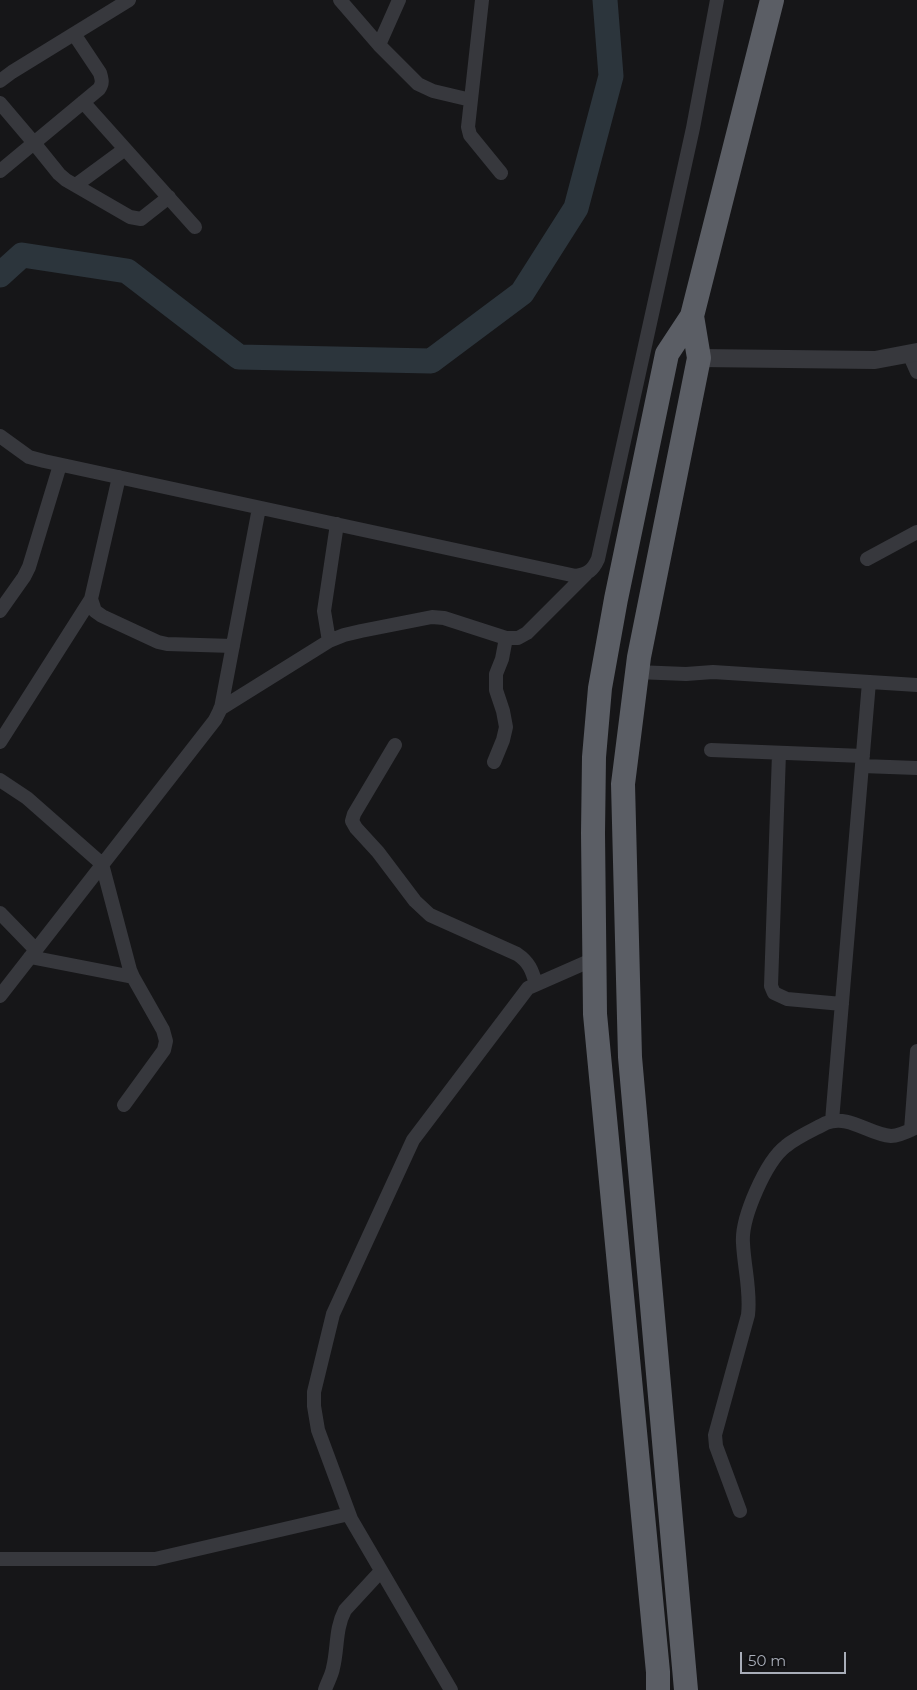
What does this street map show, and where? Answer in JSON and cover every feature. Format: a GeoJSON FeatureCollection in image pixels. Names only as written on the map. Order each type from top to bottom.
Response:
{"type":"FeatureCollection","features":[{"type":"Feature","properties":{"kind":"highway"},"geometry":{"type":"LineString","coordinates":[[658,1690],[658,1672],[598,1060],[594,958],[594,757],[600,688],[616,599],[667,354],[692,316],[772,0]]}},
{"type":"Feature","properties":{"kind":"highway"},"geometry":{"type":"LineString","coordinates":[[686,1690],[630,1057],[623,784],[636,672],[699,358],[692,316]]}},
{"type":"Feature","properties":{"kind":"street"},"geometry":{"type":"LineString","coordinates":[[1,79],[129,0]]}},
{"type":"Feature","properties":{"kind":"street"},"geometry":{"type":"LineString","coordinates":[[340,0],[378,45],[418,84],[425,88],[471,100]]}},
{"type":"Feature","properties":{"kind":"street"},"geometry":{"type":"LineString","coordinates":[[378,45],[399,0]]}},
{"type":"Feature","properties":{"kind":"street"},"geometry":{"type":"LineString","coordinates":[[482,0],[468,127],[470,135],[501,173]]}},
{"type":"Feature","properties":{"kind":"street"},"geometry":{"type":"LineString","coordinates":[[220,709],[329,641],[344,635],[432,617],[444,618],[506,638],[518,638],[527,633],[593,569],[598,559],[693,128],[717,0]]}},
{"type":"Feature","properties":{"kind":"street"},"geometry":{"type":"LineString","coordinates":[[0,171],[99,89],[102,84],[102,79],[74,34]]}},
{"type":"Feature","properties":{"kind":"street"},"geometry":{"type":"LineString","coordinates":[[83,102],[195,227]]}},
{"type":"Feature","properties":{"kind":"street"},"geometry":{"type":"LineString","coordinates":[[0,103],[59,174],[130,217],[141,219],[169,197]]}},
{"type":"Feature","properties":{"kind":"street"},"geometry":{"type":"LineString","coordinates":[[76,185],[125,149]]}},
{"type":"Feature","properties":{"kind":"street"},"geometry":{"type":"LineString","coordinates":[[699,358],[875,360],[913,353],[917,372]]}},
{"type":"Feature","properties":{"kind":"street"},"geometry":{"type":"LineString","coordinates":[[0,436],[29,456],[60,465],[576,576],[586,574]]}},
{"type":"Feature","properties":{"kind":"street"},"geometry":{"type":"LineString","coordinates":[[0,610],[29,567],[60,465]]}},
{"type":"Feature","properties":{"kind":"street"},"geometry":{"type":"LineString","coordinates":[[0,742],[91,599],[119,477]]}},
{"type":"Feature","properties":{"kind":"street"},"geometry":{"type":"LineString","coordinates":[[0,996],[215,720],[220,709],[259,508]]}},
{"type":"Feature","properties":{"kind":"street"},"geometry":{"type":"LineString","coordinates":[[329,641],[324,611],[337,524]]}},
{"type":"Feature","properties":{"kind":"street"},"geometry":{"type":"LineString","coordinates":[[867,559],[917,532]]}},
{"type":"Feature","properties":{"kind":"street"},"geometry":{"type":"LineString","coordinates":[[91,599],[95,611],[102,616],[158,642],[167,644],[232,646]]}},
{"type":"Feature","properties":{"kind":"street"},"geometry":{"type":"LineString","coordinates":[[494,762],[506,727],[503,710],[496,690],[496,674],[504,654],[506,638]]}},
{"type":"Feature","properties":{"kind":"street"},"geometry":{"type":"LineString","coordinates":[[636,672],[686,674],[713,672],[917,685]]}},
{"type":"Feature","properties":{"kind":"street"},"geometry":{"type":"LineString","coordinates":[[832,1121],[869,682]]}},
{"type":"Feature","properties":{"kind":"street"},"geometry":{"type":"LineString","coordinates":[[395,745],[354,814],[352,821],[356,828],[378,852],[415,901],[430,916],[525,959],[530,965],[536,984]]}},
{"type":"Feature","properties":{"kind":"street"},"geometry":{"type":"LineString","coordinates":[[711,750],[779,753],[917,768]]}},
{"type":"Feature","properties":{"kind":"street"},"geometry":{"type":"LineString","coordinates":[[779,753],[771,986],[774,993],[786,999],[842,1004]]}},
{"type":"Feature","properties":{"kind":"street"},"geometry":{"type":"LineString","coordinates":[[0,780],[27,798],[102,864],[133,977],[163,1030],[166,1041],[164,1050],[124,1105]]}},
{"type":"Feature","properties":{"kind":"street"},"geometry":{"type":"LineString","coordinates":[[0,913],[33,954],[133,977]]}},
{"type":"Feature","properties":{"kind":"street"},"geometry":{"type":"LineString","coordinates":[[451,1690],[355,1528],[318,1430],[314,1392],[333,1314],[413,1140],[520,995],[536,984],[594,958]]}},
{"type":"Feature","properties":{"kind":"street"},"geometry":{"type":"LineString","coordinates":[[740,1511],[716,1446],[715,1435],[748,1316],[750,1301],[742,1240],[748,1209],[772,1161],[779,1152],[786,1145],[832,1121],[847,1122],[891,1136],[914,1129],[917,1051]]}},
{"type":"Feature","properties":{"kind":"street"},"geometry":{"type":"LineString","coordinates":[[0,1559],[155,1559],[349,1514]]}},
{"type":"Feature","properties":{"kind":"street"},"geometry":{"type":"LineString","coordinates":[[324,1690],[333,1669],[341,1617],[345,1610],[381,1571]]}},
{"type":"Feature","properties":{"kind":"waterway"},"geometry":{"type":"LineString","coordinates":[[0,275],[22,255],[127,271],[239,357],[431,361],[522,293],[576,208],[611,76],[605,0]]}}]}
